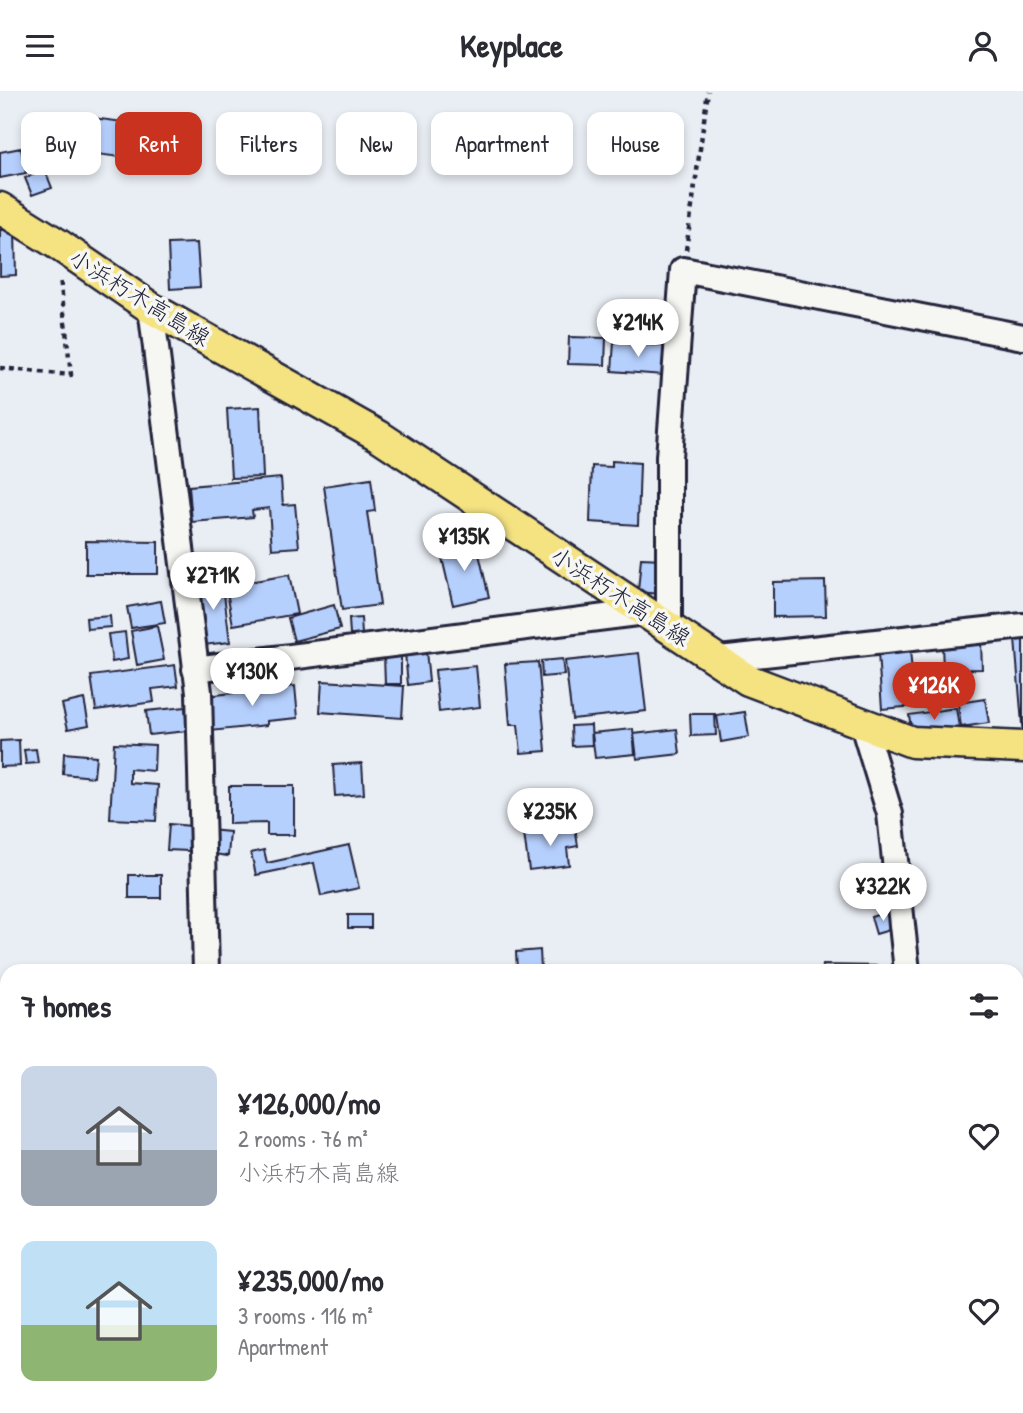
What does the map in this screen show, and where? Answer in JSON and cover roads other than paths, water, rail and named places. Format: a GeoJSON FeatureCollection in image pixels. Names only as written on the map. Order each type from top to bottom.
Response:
{"type":"FeatureCollection","features":[{"type":"Feature","properties":{"kind":"main road","name":"小浜朽木高島線"},"geometry":{"type":"LineString","coordinates":[[0,208],[151,308],[379,436],[748,680],[912,743],[1023,747]]}},
{"type":"Feature","properties":{"kind":"street"},"geometry":{"type":"LineString","coordinates":[[195,669],[657,620],[683,270],[1023,337]]}},
{"type":"Feature","properties":{"kind":"street"},"geometry":{"type":"LineString","coordinates":[[151,308],[199,692],[206,964]]}},
{"type":"Feature","properties":{"kind":"street"},"geometry":{"type":"LineString","coordinates":[[719,659],[1023,626]]}},
{"type":"Feature","properties":{"kind":"street"},"geometry":{"type":"LineString","coordinates":[[863,725],[890,814],[906,964]]}}]}
